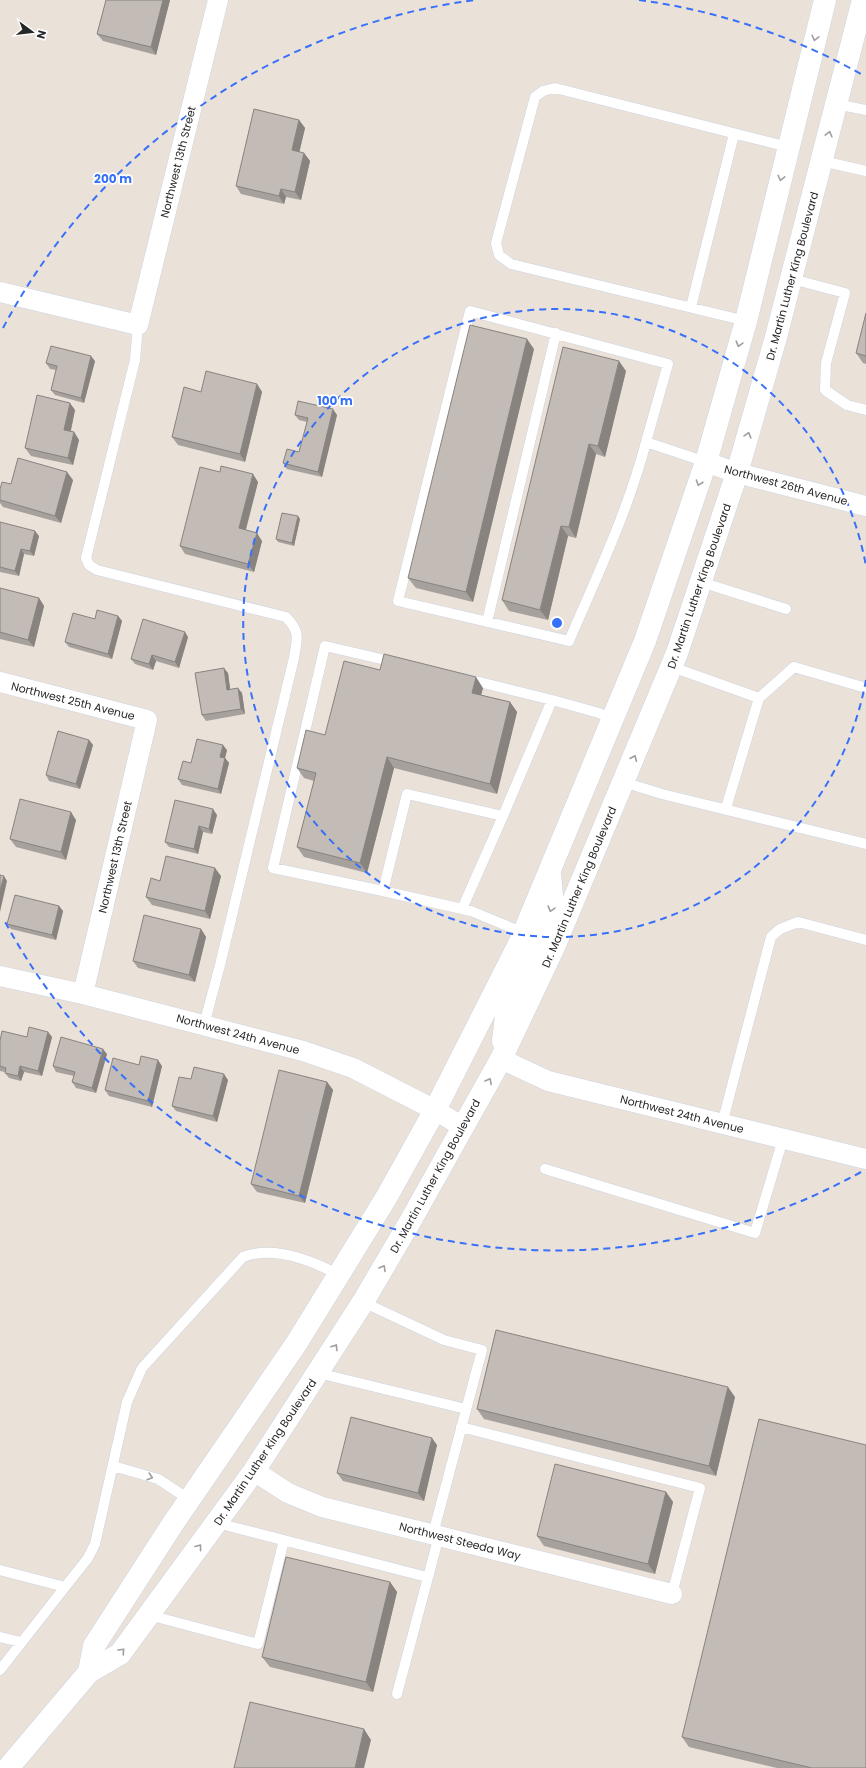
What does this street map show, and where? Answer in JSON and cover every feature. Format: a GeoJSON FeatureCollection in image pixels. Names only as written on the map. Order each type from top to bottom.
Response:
{"type":"FeatureCollection","features":[{"type":"Feature","properties":{"kind":"main road","name":"Dr. Martin Luther King Boulevard"},"geometry":{"type":"LineString","coordinates":[[89,1672],[94,1646],[190,1500],[296,1344],[386,1198],[436,1110],[524,933],[645,641],[706,462],[746,321],[825,0]]}},
{"type":"Feature","properties":{"kind":"main road","name":"Dr. Martin Luther King Boulevard"},"geometry":{"type":"LineString","coordinates":[[8,1768],[89,1672],[120,1654],[254,1471],[318,1374],[363,1302],[501,1059],[554,947],[672,667],[737,473],[792,279],[863,0]]}},
{"type":"Feature","properties":{"kind":"main road"},"geometry":{"type":"LineString","coordinates":[[501,1059],[507,1008],[553,907],[550,871]]}},
{"type":"Feature","properties":{"kind":"street","name":"Northwest 13th Street"},"geometry":{"type":"LineString","coordinates":[[138,325],[218,0]]}},
{"type":"Feature","properties":{"kind":"street"},"geometry":{"type":"LineString","coordinates":[[0,292],[138,325]]}},
{"type":"Feature","properties":{"kind":"street","name":"Northwest 26th Avenue"},"geometry":{"type":"LineString","coordinates":[[706,462],[737,473],[866,506]]}},
{"type":"Feature","properties":{"kind":"street","name":"Northwest 25th Avenue"},"geometry":{"type":"LineString","coordinates":[[0,682],[147,720]]}},
{"type":"Feature","properties":{"kind":"street","name":"Northwest 13th Street"},"geometry":{"type":"LineString","coordinates":[[83,994],[147,720]]}},
{"type":"Feature","properties":{"kind":"street","name":"Northwest 24th Avenue"},"geometry":{"type":"LineString","coordinates":[[0,976],[83,994],[303,1051],[353,1068],[436,1110],[463,1127]]}},
{"type":"Feature","properties":{"kind":"street","name":"Northwest 24th Avenue"},"geometry":{"type":"LineString","coordinates":[[501,1059],[548,1081],[866,1159]]}},
{"type":"Feature","properties":{"kind":"street","name":"Northwest Steeda Way"},"geometry":{"type":"LineString","coordinates":[[254,1471],[288,1493],[322,1507],[672,1594]]}},
{"type":"Feature","properties":{"kind":"lane"},"geometry":{"type":"LineString","coordinates":[[746,321],[511,264],[499,255],[496,243],[534,97],[543,91],[555,88],[788,148]]}},
{"type":"Feature","properties":{"kind":"lane"},"geometry":{"type":"LineString","coordinates":[[836,104],[866,110]]}},
{"type":"Feature","properties":{"kind":"lane"},"geometry":{"type":"LineString","coordinates":[[692,307],[734,134]]}},
{"type":"Feature","properties":{"kind":"lane"},"geometry":{"type":"LineString","coordinates":[[822,161],[866,171]]}},
{"type":"Feature","properties":{"kind":"lane"},"geometry":{"type":"LineString","coordinates":[[792,279],[845,292],[826,362],[825,390],[847,405],[866,410]]}},
{"type":"Feature","properties":{"kind":"lane"},"geometry":{"type":"LineString","coordinates":[[470,310],[556,334],[668,364],[639,467],[609,549],[569,641],[398,601],[470,310]]}},
{"type":"Feature","properties":{"kind":"lane"},"geometry":{"type":"LineString","coordinates":[[138,325],[135,360],[86,558],[89,565],[97,570],[286,617],[295,626],[297,638],[294,658],[248,850],[204,1025]]}},
{"type":"Feature","properties":{"kind":"lane"},"geometry":{"type":"LineString","coordinates":[[487,622],[556,334]]}},
{"type":"Feature","properties":{"kind":"lane"},"geometry":{"type":"LineString","coordinates":[[646,442],[706,462]]}},
{"type":"Feature","properties":{"kind":"lane"},"geometry":{"type":"LineString","coordinates":[[701,582],[786,609]]}},
{"type":"Feature","properties":{"kind":"lane"},"geometry":{"type":"LineString","coordinates":[[401,664],[326,646],[273,868],[471,911],[524,933]]}},
{"type":"Feature","properties":{"kind":"lane"},"geometry":{"type":"LineString","coordinates":[[672,667],[759,698]]}},
{"type":"Feature","properties":{"kind":"lane"},"geometry":{"type":"LineString","coordinates":[[726,808],[759,698],[794,667],[866,688]]}},
{"type":"Feature","properties":{"kind":"lane"},"geometry":{"type":"LineString","coordinates":[[454,676],[552,700],[599,713],[612,719]]}},
{"type":"Feature","properties":{"kind":"lane"},"geometry":{"type":"LineString","coordinates":[[462,909],[552,700]]}},
{"type":"Feature","properties":{"kind":"lane"},"geometry":{"type":"LineString","coordinates":[[623,782],[662,794],[726,808],[866,844]]}},
{"type":"Feature","properties":{"kind":"lane"},"geometry":{"type":"LineString","coordinates":[[383,891],[407,794],[503,816]]}},
{"type":"Feature","properties":{"kind":"lane"},"geometry":{"type":"LineString","coordinates":[[722,1124],[771,937],[780,928],[798,922],[866,940]]}},
{"type":"Feature","properties":{"kind":"lane"},"geometry":{"type":"LineString","coordinates":[[545,1170],[755,1233],[783,1139]]}},
{"type":"Feature","properties":{"kind":"lane"},"geometry":{"type":"LineString","coordinates":[[0,1670],[88,1558],[95,1544],[127,1402],[142,1368],[243,1257],[255,1252],[267,1251],[318,1264],[338,1275]]}},
{"type":"Feature","properties":{"kind":"lane"},"geometry":{"type":"LineString","coordinates":[[363,1302],[444,1340],[482,1350],[461,1427],[427,1578],[397,1694]]}},
{"type":"Feature","properties":{"kind":"lane"},"geometry":{"type":"LineString","coordinates":[[318,1374],[466,1410]]}},
{"type":"Feature","properties":{"kind":"lane"},"geometry":{"type":"LineString","coordinates":[[461,1427],[700,1488],[672,1594]]}},
{"type":"Feature","properties":{"kind":"lane"},"geometry":{"type":"LineString","coordinates":[[113,1466],[158,1479],[190,1500]]}},
{"type":"Feature","properties":{"kind":"lane"},"geometry":{"type":"LineString","coordinates":[[217,1523],[427,1578]]}},
{"type":"Feature","properties":{"kind":"lane"},"geometry":{"type":"LineString","coordinates":[[149,1615],[258,1644],[284,1540]]}},
{"type":"Feature","properties":{"kind":"lane"},"geometry":{"type":"LineString","coordinates":[[0,1570],[65,1587]]}},
{"type":"Feature","properties":{"kind":"lane"},"geometry":{"type":"LineString","coordinates":[[0,1637],[21,1642]]}},
{"type":"Feature","properties":{"kind":"building"},"geometry":{"type":"Polygon","coordinates":[[[106,0],[163,0],[151,47],[97,34],[106,0]]]}},
{"type":"Feature","properties":{"kind":"building"},"geometry":{"type":"Polygon","coordinates":[[[254,109],[299,120],[292,150],[304,153],[295,192],[281,189],[279,196],[236,186],[254,109]]]}},
{"type":"Feature","properties":{"kind":"building"},"geometry":{"type":"Polygon","coordinates":[[[866,313],[866,356],[856,353],[866,313]]]}},
{"type":"Feature","properties":{"kind":"building"},"geometry":{"type":"Polygon","coordinates":[[[470,325],[527,339],[466,592],[408,578],[470,325]]]}},
{"type":"Feature","properties":{"kind":"building"},"geometry":{"type":"Polygon","coordinates":[[[51,346],[91,356],[81,398],[51,390],[57,366],[46,363],[51,346]]]}},
{"type":"Feature","properties":{"kind":"building"},"geometry":{"type":"Polygon","coordinates":[[[563,347],[619,361],[598,446],[589,444],[569,527],[561,526],[540,610],[502,600],[563,347]]]}},
{"type":"Feature","properties":{"kind":"building"},"geometry":{"type":"Polygon","coordinates":[[[206,371],[257,384],[240,454],[172,437],[184,387],[201,392],[206,371]]]}},
{"type":"Feature","properties":{"kind":"building"},"geometry":{"type":"Polygon","coordinates":[[[37,395],[70,403],[64,430],[74,432],[68,458],[25,448],[37,395]]]}},
{"type":"Feature","properties":{"kind":"building"},"geometry":{"type":"Polygon","coordinates":[[[298,401],[333,409],[318,472],[283,463],[287,449],[299,452],[308,418],[295,415],[298,401]]]}},
{"type":"Feature","properties":{"kind":"building"},"geometry":{"type":"Polygon","coordinates":[[[18,458],[67,472],[55,516],[0,500],[0,489],[2,482],[11,484],[18,458]]]}},
{"type":"Feature","properties":{"kind":"building"},"geometry":{"type":"Polygon","coordinates":[[[221,466],[253,474],[239,528],[257,533],[248,564],[180,546],[200,467],[220,472],[221,466]]]}},
{"type":"Feature","properties":{"kind":"building"},"geometry":{"type":"Polygon","coordinates":[[[282,513],[298,516],[292,543],[276,539],[282,513]]]}},
{"type":"Feature","properties":{"kind":"building"},"geometry":{"type":"Polygon","coordinates":[[[0,522],[35,531],[30,551],[21,549],[15,571],[0,567],[0,522]]]}},
{"type":"Feature","properties":{"kind":"building"},"geometry":{"type":"Polygon","coordinates":[[[0,588],[39,598],[28,640],[0,632],[0,588]]]}},
{"type":"Feature","properties":{"kind":"building"},"geometry":{"type":"Polygon","coordinates":[[[97,610],[118,616],[108,654],[65,642],[73,613],[95,619],[97,610]]]}},
{"type":"Feature","properties":{"kind":"building"},"geometry":{"type":"Polygon","coordinates":[[[143,619],[185,632],[175,662],[152,655],[149,664],[131,659],[143,619]]]}},
{"type":"Feature","properties":{"kind":"building"},"geometry":{"type":"Polygon","coordinates":[[[384,654],[476,677],[472,693],[510,702],[490,784],[387,757],[360,863],[297,847],[316,773],[297,768],[306,730],[325,735],[344,661],[380,670],[384,654]]]}},
{"type":"Feature","properties":{"kind":"building"},"geometry":{"type":"Polygon","coordinates":[[[224,668],[227,690],[238,688],[241,709],[202,715],[195,673],[224,668]]]}},
{"type":"Feature","properties":{"kind":"building"},"geometry":{"type":"Polygon","coordinates":[[[58,731],[89,740],[76,784],[46,775],[58,731]]]}},
{"type":"Feature","properties":{"kind":"building"},"geometry":{"type":"Polygon","coordinates":[[[197,739],[223,745],[220,757],[225,758],[218,789],[178,779],[183,761],[191,763],[197,739]]]}},
{"type":"Feature","properties":{"kind":"building"},"geometry":{"type":"Polygon","coordinates":[[[20,799],[71,812],[61,852],[10,839],[20,799]]]}},
{"type":"Feature","properties":{"kind":"building"},"geometry":{"type":"Polygon","coordinates":[[[175,800],[213,809],[209,829],[199,826],[194,849],[165,842],[175,800]]]}},
{"type":"Feature","properties":{"kind":"building"},"geometry":{"type":"Polygon","coordinates":[[[166,856],[215,868],[205,911],[146,897],[151,878],[160,881],[166,856]]]}},
{"type":"Feature","properties":{"kind":"building"},"geometry":{"type":"Polygon","coordinates":[[[0,875],[4,876],[0,891],[0,875]]]}},
{"type":"Feature","properties":{"kind":"building"},"geometry":{"type":"Polygon","coordinates":[[[15,895],[59,906],[52,935],[7,924],[15,895]]]}},
{"type":"Feature","properties":{"kind":"building"},"geometry":{"type":"Polygon","coordinates":[[[144,915],[201,929],[189,975],[133,961],[144,915]]]}},
{"type":"Feature","properties":{"kind":"building"},"geometry":{"type":"Polygon","coordinates":[[[29,1027],[48,1032],[38,1071],[20,1066],[18,1076],[5,1073],[6,1068],[0,1066],[0,1041],[2,1031],[27,1037],[29,1027]]]}},
{"type":"Feature","properties":{"kind":"building"},"geometry":{"type":"Polygon","coordinates":[[[61,1037],[103,1049],[92,1088],[72,1082],[75,1072],[53,1066],[61,1037]]]}},
{"type":"Feature","properties":{"kind":"building"},"geometry":{"type":"Polygon","coordinates":[[[141,1056],[158,1060],[148,1101],[105,1090],[113,1058],[139,1065],[141,1056]]]}},
{"type":"Feature","properties":{"kind":"building"},"geometry":{"type":"Polygon","coordinates":[[[194,1067],[224,1074],[213,1116],[172,1106],[179,1077],[191,1079],[194,1067]]]}},
{"type":"Feature","properties":{"kind":"building"},"geometry":{"type":"Polygon","coordinates":[[[279,1070],[327,1082],[299,1196],[251,1184],[279,1070]]]}},
{"type":"Feature","properties":{"kind":"building"},"geometry":{"type":"Polygon","coordinates":[[[496,1330],[728,1387],[709,1466],[477,1409],[496,1330]]]}},
{"type":"Feature","properties":{"kind":"building"},"geometry":{"type":"Polygon","coordinates":[[[351,1417],[432,1438],[418,1493],[337,1473],[351,1417]]]}},
{"type":"Feature","properties":{"kind":"building"},"geometry":{"type":"Polygon","coordinates":[[[759,1419],[866,1445],[866,1768],[812,1768],[682,1737],[759,1419]]]}},
{"type":"Feature","properties":{"kind":"building"},"geometry":{"type":"Polygon","coordinates":[[[555,1464],[666,1492],[648,1564],[537,1536],[555,1464]]]}},
{"type":"Feature","properties":{"kind":"building"},"geometry":{"type":"Polygon","coordinates":[[[286,1557],[390,1582],[366,1682],[262,1657],[286,1557]]]}},
{"type":"Feature","properties":{"kind":"building"},"geometry":{"type":"Polygon","coordinates":[[[250,1702],[364,1729],[355,1768],[234,1768],[250,1702]]]}}]}
